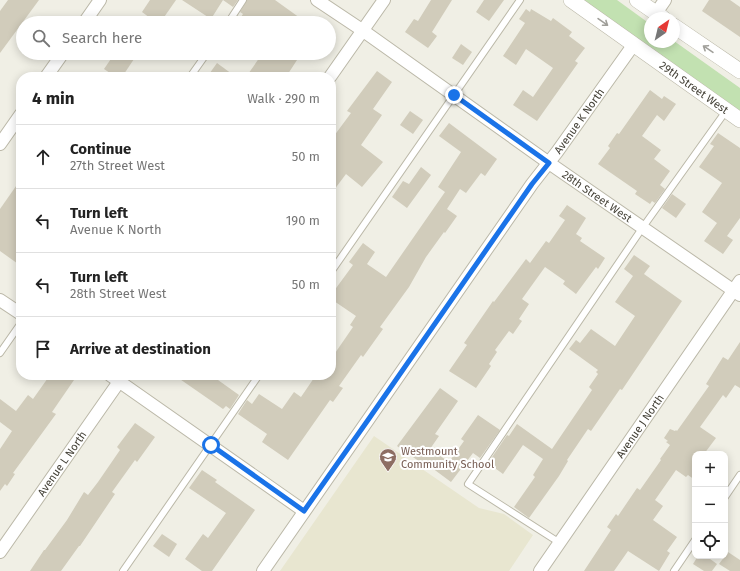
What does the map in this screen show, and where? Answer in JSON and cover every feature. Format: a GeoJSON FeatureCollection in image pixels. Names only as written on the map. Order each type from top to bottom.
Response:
{"type":"FeatureCollection","features":[{"type":"Feature","properties":{"kind":"street"},"geometry":{"type":"LineString","coordinates":[[89,16],[100,0]]}},
{"type":"Feature","properties":{"kind":"street","name":"28th Street West"},"geometry":{"type":"LineString","coordinates":[[317,0],[362,30],[549,163],[643,227],[738,288]]}},
{"type":"Feature","properties":{"kind":"street"},"geometry":{"type":"LineString","coordinates":[[333,72],[384,0]]}},
{"type":"Feature","properties":{"kind":"street","name":"29th Street West"},"geometry":{"type":"LineString","coordinates":[[571,0],[740,120]]}},
{"type":"Feature","properties":{"kind":"street"},"geometry":{"type":"LineString","coordinates":[[637,0],[655,12]]}},
{"type":"Feature","properties":{"kind":"street"},"geometry":{"type":"LineString","coordinates":[[660,12],[665,0]]}},
{"type":"Feature","properties":{"kind":"street"},"geometry":{"type":"LineString","coordinates":[[680,30],[740,71]]}},
{"type":"Feature","properties":{"kind":"street","name":"Avenue K North"},"geometry":{"type":"LineString","coordinates":[[262,571],[532,184],[549,163],[634,44]]}},
{"type":"Feature","properties":{"kind":"street"},"geometry":{"type":"LineString","coordinates":[[50,72],[58,60]]}},
{"type":"Feature","properties":{"kind":"street"},"geometry":{"type":"LineString","coordinates":[[0,144],[16,121]]}},
{"type":"Feature","properties":{"kind":"street","name":"Avenue J North"},"geometry":{"type":"LineString","coordinates":[[540,571],[738,288]]}},
{"type":"Feature","properties":{"kind":"street"},"geometry":{"type":"LineString","coordinates":[[0,300],[16,311]]}},
{"type":"Feature","properties":{"kind":"street","name":"Avenue L North"},"geometry":{"type":"LineString","coordinates":[[0,552],[115,380]]}},
{"type":"Feature","properties":{"kind":"street"},"geometry":{"type":"LineString","coordinates":[[121,380],[304,511]]}},
{"type":"Feature","properties":{"kind":"lane"},"geometry":{"type":"LineString","coordinates":[[233,16],[243,0]]}},
{"type":"Feature","properties":{"kind":"lane"},"geometry":{"type":"LineString","coordinates":[[336,265],[520,0]]}},
{"type":"Feature","properties":{"kind":"lane"},"geometry":{"type":"LineString","coordinates":[[194,72],[202,60]]}},
{"type":"Feature","properties":{"kind":"lane"},"geometry":{"type":"LineString","coordinates":[[560,543],[468,484],[643,227],[727,110]]}},
{"type":"Feature","properties":{"kind":"lane"},"geometry":{"type":"LineString","coordinates":[[0,354],[16,330]]}},
{"type":"Feature","properties":{"kind":"lane"},"geometry":{"type":"LineString","coordinates":[[123,571],[256,380]]}},
{"type":"Feature","properties":{"kind":"lane"},"geometry":{"type":"LineString","coordinates":[[728,493],[740,475]]}},
{"type":"Feature","properties":{"kind":"lane"},"geometry":{"type":"LineString","coordinates":[[674,571],[692,544]]}},
{"type":"Feature","properties":{"kind":"shaded area","name":"Westmount Community School"},"geometry":{"type":"Polygon","coordinates":[[[374,436],[479,508],[504,514],[533,535],[509,571],[280,571],[374,436]]]}},
{"type":"Feature","properties":{"kind":"green space"},"geometry":{"type":"Polygon","coordinates":[[[580,0],[617,0],[644,20],[644,44],[580,0]]]}},
{"type":"Feature","properties":{"kind":"green space"},"geometry":{"type":"Polygon","coordinates":[[[680,45],[740,88],[740,111],[649,48],[680,48],[680,45]]]}},
{"type":"Feature","properties":{"kind":"building"},"geometry":{"type":"Polygon","coordinates":[[[8,0],[39,0],[27,16],[16,16],[16,31],[0,53],[0,11],[8,0]]]}},
{"type":"Feature","properties":{"kind":"building"},"geometry":{"type":"Polygon","coordinates":[[[150,0],[176,0],[165,16],[147,16],[142,12],[150,0]]]}},
{"type":"Feature","properties":{"kind":"building"},"geometry":{"type":"Polygon","coordinates":[[[182,0],[223,0],[213,16],[206,16],[182,0]]]}},
{"type":"Feature","properties":{"kind":"building"},"geometry":{"type":"Polygon","coordinates":[[[223,0],[238,0],[233,7],[223,0]]]}},
{"type":"Feature","properties":{"kind":"building"},"geometry":{"type":"Polygon","coordinates":[[[247,0],[275,0],[297,16],[242,16],[243,14],[240,12],[247,0]]]}},
{"type":"Feature","properties":{"kind":"building"},"geometry":{"type":"Polygon","coordinates":[[[431,0],[452,0],[432,32],[437,36],[428,48],[405,32],[414,19],[418,21],[431,0]]]}},
{"type":"Feature","properties":{"kind":"building"},"geometry":{"type":"Polygon","coordinates":[[[484,0],[504,0],[489,21],[476,12],[484,0]]]}},
{"type":"Feature","properties":{"kind":"building"},"geometry":{"type":"Polygon","coordinates":[[[709,0],[730,0],[740,7],[740,37],[702,11],[709,0]]]}},
{"type":"Feature","properties":{"kind":"building"},"geometry":{"type":"Polygon","coordinates":[[[526,9],[530,12],[531,9],[551,21],[553,18],[572,32],[569,36],[585,48],[575,61],[578,63],[537,121],[513,105],[523,90],[533,97],[553,68],[526,49],[516,65],[503,56],[525,23],[519,19],[526,9]]]}},
{"type":"Feature","properties":{"kind":"building"},"geometry":{"type":"Polygon","coordinates":[[[461,44],[472,52],[463,65],[452,58],[461,44]]]}},
{"type":"Feature","properties":{"kind":"building"},"geometry":{"type":"Polygon","coordinates":[[[110,60],[133,60],[125,72],[108,72],[104,69],[110,60]]]}},
{"type":"Feature","properties":{"kind":"building"},"geometry":{"type":"Polygon","coordinates":[[[258,60],[297,60],[289,72],[249,72],[258,60]]]}},
{"type":"Feature","properties":{"kind":"building"},"geometry":{"type":"Polygon","coordinates":[[[217,63],[229,72],[211,72],[217,63]]]}},
{"type":"Feature","properties":{"kind":"building"},"geometry":{"type":"Polygon","coordinates":[[[377,71],[392,82],[373,109],[382,115],[361,145],[383,162],[362,187],[346,174],[336,187],[336,133],[351,113],[347,111],[377,71]]]}},
{"type":"Feature","properties":{"kind":"building"},"geometry":{"type":"Polygon","coordinates":[[[650,90],[662,99],[664,96],[676,104],[664,121],[657,115],[642,136],[661,150],[654,159],[670,171],[660,185],[665,189],[655,203],[652,201],[650,204],[635,194],[637,191],[598,164],[610,148],[608,146],[617,133],[619,134],[650,90]]]}},
{"type":"Feature","properties":{"kind":"building"},"geometry":{"type":"Polygon","coordinates":[[[410,111],[423,120],[413,134],[400,125],[410,111]]]}},
{"type":"Feature","properties":{"kind":"building"},"geometry":{"type":"Polygon","coordinates":[[[449,123],[497,159],[485,176],[481,173],[466,193],[460,189],[447,209],[457,216],[426,257],[409,287],[380,327],[383,329],[363,357],[361,355],[339,386],[343,388],[333,402],[330,400],[288,460],[262,442],[267,434],[238,414],[247,400],[252,404],[259,394],[282,409],[294,392],[301,397],[313,380],[336,380],[336,352],[353,327],[350,325],[356,316],[336,302],[336,288],[353,265],[349,262],[363,243],[375,252],[367,264],[386,277],[445,192],[438,187],[461,152],[439,136],[449,123]]]}},
{"type":"Feature","properties":{"kind":"building"},"geometry":{"type":"Polygon","coordinates":[[[718,133],[740,148],[740,218],[727,236],[733,240],[723,254],[704,241],[717,223],[702,212],[722,183],[699,167],[714,146],[710,144],[718,133]]]}},
{"type":"Feature","properties":{"kind":"building"},"geometry":{"type":"Polygon","coordinates":[[[421,167],[431,175],[407,208],[392,197],[403,181],[409,184],[421,167]]]}},
{"type":"Feature","properties":{"kind":"building"},"geometry":{"type":"Polygon","coordinates":[[[16,186],[16,262],[0,251],[0,209],[16,186]]]}},
{"type":"Feature","properties":{"kind":"building"},"geometry":{"type":"Polygon","coordinates":[[[672,194],[686,204],[676,218],[662,208],[672,194]]]}},
{"type":"Feature","properties":{"kind":"building"},"geometry":{"type":"Polygon","coordinates":[[[567,205],[586,218],[576,234],[582,238],[580,241],[605,258],[598,269],[596,267],[576,294],[563,284],[565,281],[545,267],[522,299],[529,304],[519,319],[522,321],[513,334],[509,331],[495,350],[497,352],[489,364],[491,366],[476,388],[449,371],[467,345],[464,343],[493,301],[494,302],[526,259],[530,263],[546,241],[549,243],[565,220],[559,216],[567,205]]]}},
{"type":"Feature","properties":{"kind":"building"},"geometry":{"type":"Polygon","coordinates":[[[634,255],[650,266],[644,274],[682,301],[622,390],[620,389],[591,431],[588,429],[567,460],[568,461],[559,476],[529,518],[514,507],[535,477],[533,475],[543,459],[523,445],[503,474],[488,463],[507,435],[509,436],[517,424],[552,449],[592,390],[589,387],[598,374],[596,372],[598,370],[569,349],[576,340],[580,343],[591,329],[615,346],[635,316],[615,302],[633,276],[624,269],[634,255]]]}},
{"type":"Feature","properties":{"kind":"building"},"geometry":{"type":"Polygon","coordinates":[[[740,342],[740,388],[735,385],[726,398],[723,395],[700,427],[716,438],[706,451],[692,451],[692,478],[688,475],[686,477],[676,470],[655,500],[663,506],[653,520],[677,537],[667,551],[670,553],[659,571],[628,551],[614,571],[584,571],[611,530],[607,527],[616,514],[618,516],[637,488],[640,490],[661,460],[660,459],[670,445],[664,438],[670,429],[677,431],[709,386],[706,384],[723,357],[728,360],[740,342]]]}},
{"type":"Feature","properties":{"kind":"building"},"geometry":{"type":"Polygon","coordinates":[[[46,380],[74,380],[52,412],[56,414],[13,473],[15,474],[7,486],[5,484],[0,491],[0,449],[12,431],[0,422],[0,399],[16,411],[28,395],[33,399],[46,380]]]}},
{"type":"Feature","properties":{"kind":"building"},"geometry":{"type":"Polygon","coordinates":[[[181,380],[218,380],[239,395],[230,409],[226,406],[223,409],[181,380]]]}},
{"type":"Feature","properties":{"kind":"building"},"geometry":{"type":"Polygon","coordinates":[[[440,388],[458,401],[435,434],[439,436],[430,449],[449,462],[464,441],[461,439],[478,415],[500,430],[480,458],[473,453],[451,482],[424,462],[423,464],[397,446],[440,388]]]}},
{"type":"Feature","properties":{"kind":"building"},"geometry":{"type":"Polygon","coordinates":[[[135,423],[155,437],[137,462],[135,460],[112,492],[115,494],[80,546],[61,571],[30,571],[67,520],[84,492],[88,495],[98,482],[120,450],[117,447],[135,423]]]}},
{"type":"Feature","properties":{"kind":"building"},"geometry":{"type":"Polygon","coordinates":[[[202,470],[217,480],[215,482],[255,510],[212,571],[202,571],[185,559],[203,534],[208,538],[226,513],[189,488],[202,470]]]}},
{"type":"Feature","properties":{"kind":"building"},"geometry":{"type":"Polygon","coordinates":[[[162,534],[177,544],[169,557],[153,546],[162,534]]]}},
{"type":"Feature","properties":{"kind":"building"},"geometry":{"type":"Polygon","coordinates":[[[728,552],[740,560],[740,571],[730,571],[719,564],[723,559],[728,559],[728,552]]]}},
{"type":"Feature","properties":{"kind":"building"},"geometry":{"type":"Polygon","coordinates":[[[696,559],[710,559],[717,564],[712,571],[704,571],[693,564],[696,559]]]}},
{"type":"Feature","properties":{"kind":"place","name":"Westmount Community School"},"geometry":{"type":"Point","coordinates":[388,472]}},
{"type":"Feature","properties":{"kind":"route"},"geometry":{"type":"LineString","coordinates":[[211,445],[304,511],[532,184],[549,163],[454,95]]}}]}
